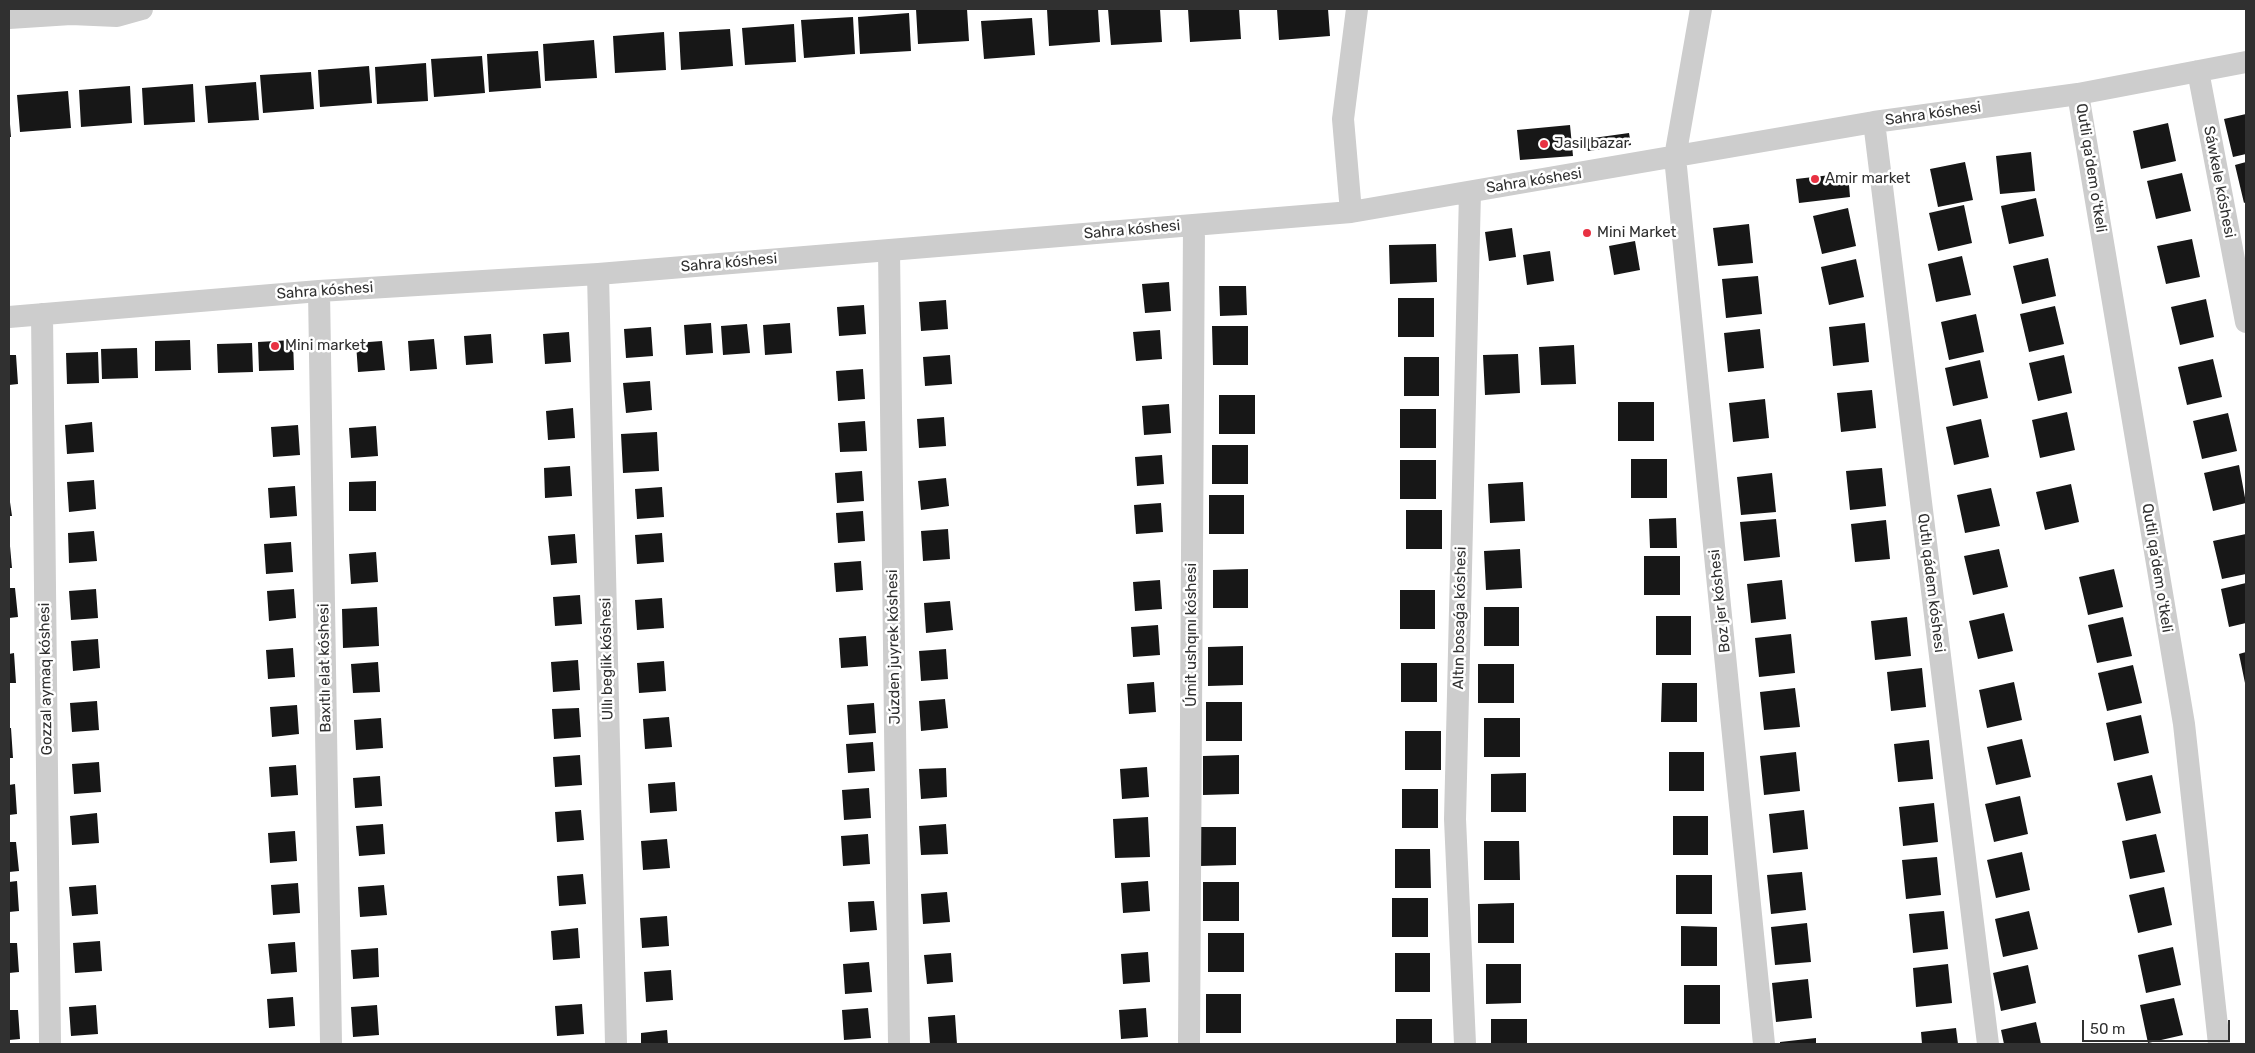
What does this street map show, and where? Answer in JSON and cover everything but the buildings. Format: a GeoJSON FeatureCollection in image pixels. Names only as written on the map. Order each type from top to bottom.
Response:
{"type":"FeatureCollection","features":[{"type":"Feature","properties":{"kind":"street"},"geometry":{"type":"LineString","coordinates":[[9,18],[71,14],[117,16],[142,9]]}},
{"type":"Feature","properties":{"kind":"street"},"geometry":{"type":"LineString","coordinates":[[1351,212],[1344,119],[1357,9]]}},
{"type":"Feature","properties":{"kind":"street","name":"Boz jer kóshesi"},"geometry":{"type":"LineString","coordinates":[[1701,9],[1675,157],[1764,1044]]}},
{"type":"Feature","properties":{"kind":"street","name":"Sahra kóshesi"},"geometry":{"type":"LineString","coordinates":[[9,317],[319,291],[598,274],[1351,212],[1874,122],[2078,94],[2246,62]]}},
{"type":"Feature","properties":{"kind":"street","name":"Sáwkele kóshesi"},"geometry":{"type":"LineString","coordinates":[[2198,70],[2246,322]]}},
{"type":"Feature","properties":{"kind":"street","name":"Qutli qa'dem o'tkeli"},"geometry":{"type":"LineString","coordinates":[[2078,94],[2184,724],[2219,1044]]}},
{"type":"Feature","properties":{"kind":"street","name":"Qutlı qádem kóshesi"},"geometry":{"type":"LineString","coordinates":[[1874,122],[1988,1044]]}},
{"type":"Feature","properties":{"kind":"street","name":"Altın bosaǵa kóshesi"},"geometry":{"type":"LineString","coordinates":[[1466,1044],[1455,819],[1470,192]]}},
{"type":"Feature","properties":{"kind":"street","name":"Úmit ushqını kóshesi"},"geometry":{"type":"LineString","coordinates":[[1189,1044],[1194,225]]}},
{"type":"Feature","properties":{"kind":"street","name":"Júzden juyrek kóshesi"},"geometry":{"type":"LineString","coordinates":[[889,250],[899,1044]]}},
{"type":"Feature","properties":{"kind":"street","name":"Ullı beglik kóshesi"},"geometry":{"type":"LineString","coordinates":[[598,274],[616,1044]]}},
{"type":"Feature","properties":{"kind":"street","name":"Baxıtlı elat kóshesi"},"geometry":{"type":"LineString","coordinates":[[319,291],[331,1044]]}},
{"type":"Feature","properties":{"kind":"street","name":"Gozzal aymaq kóshesi"},"geometry":{"type":"LineString","coordinates":[[42,314],[50,1044]]}},
{"type":"Feature","properties":{"kind":"place","name":"Jasil bazar"},"geometry":{"type":"Point","coordinates":[1544,144]}},
{"type":"Feature","properties":{"kind":"place","name":"Amir market"},"geometry":{"type":"Point","coordinates":[1815,179]}},
{"type":"Feature","properties":{"kind":"place","name":"Mini Market"},"geometry":{"type":"Point","coordinates":[1587,233]}},
{"type":"Feature","properties":{"kind":"place","name":"Mini market"},"geometry":{"type":"Point","coordinates":[275,346]}}]}
